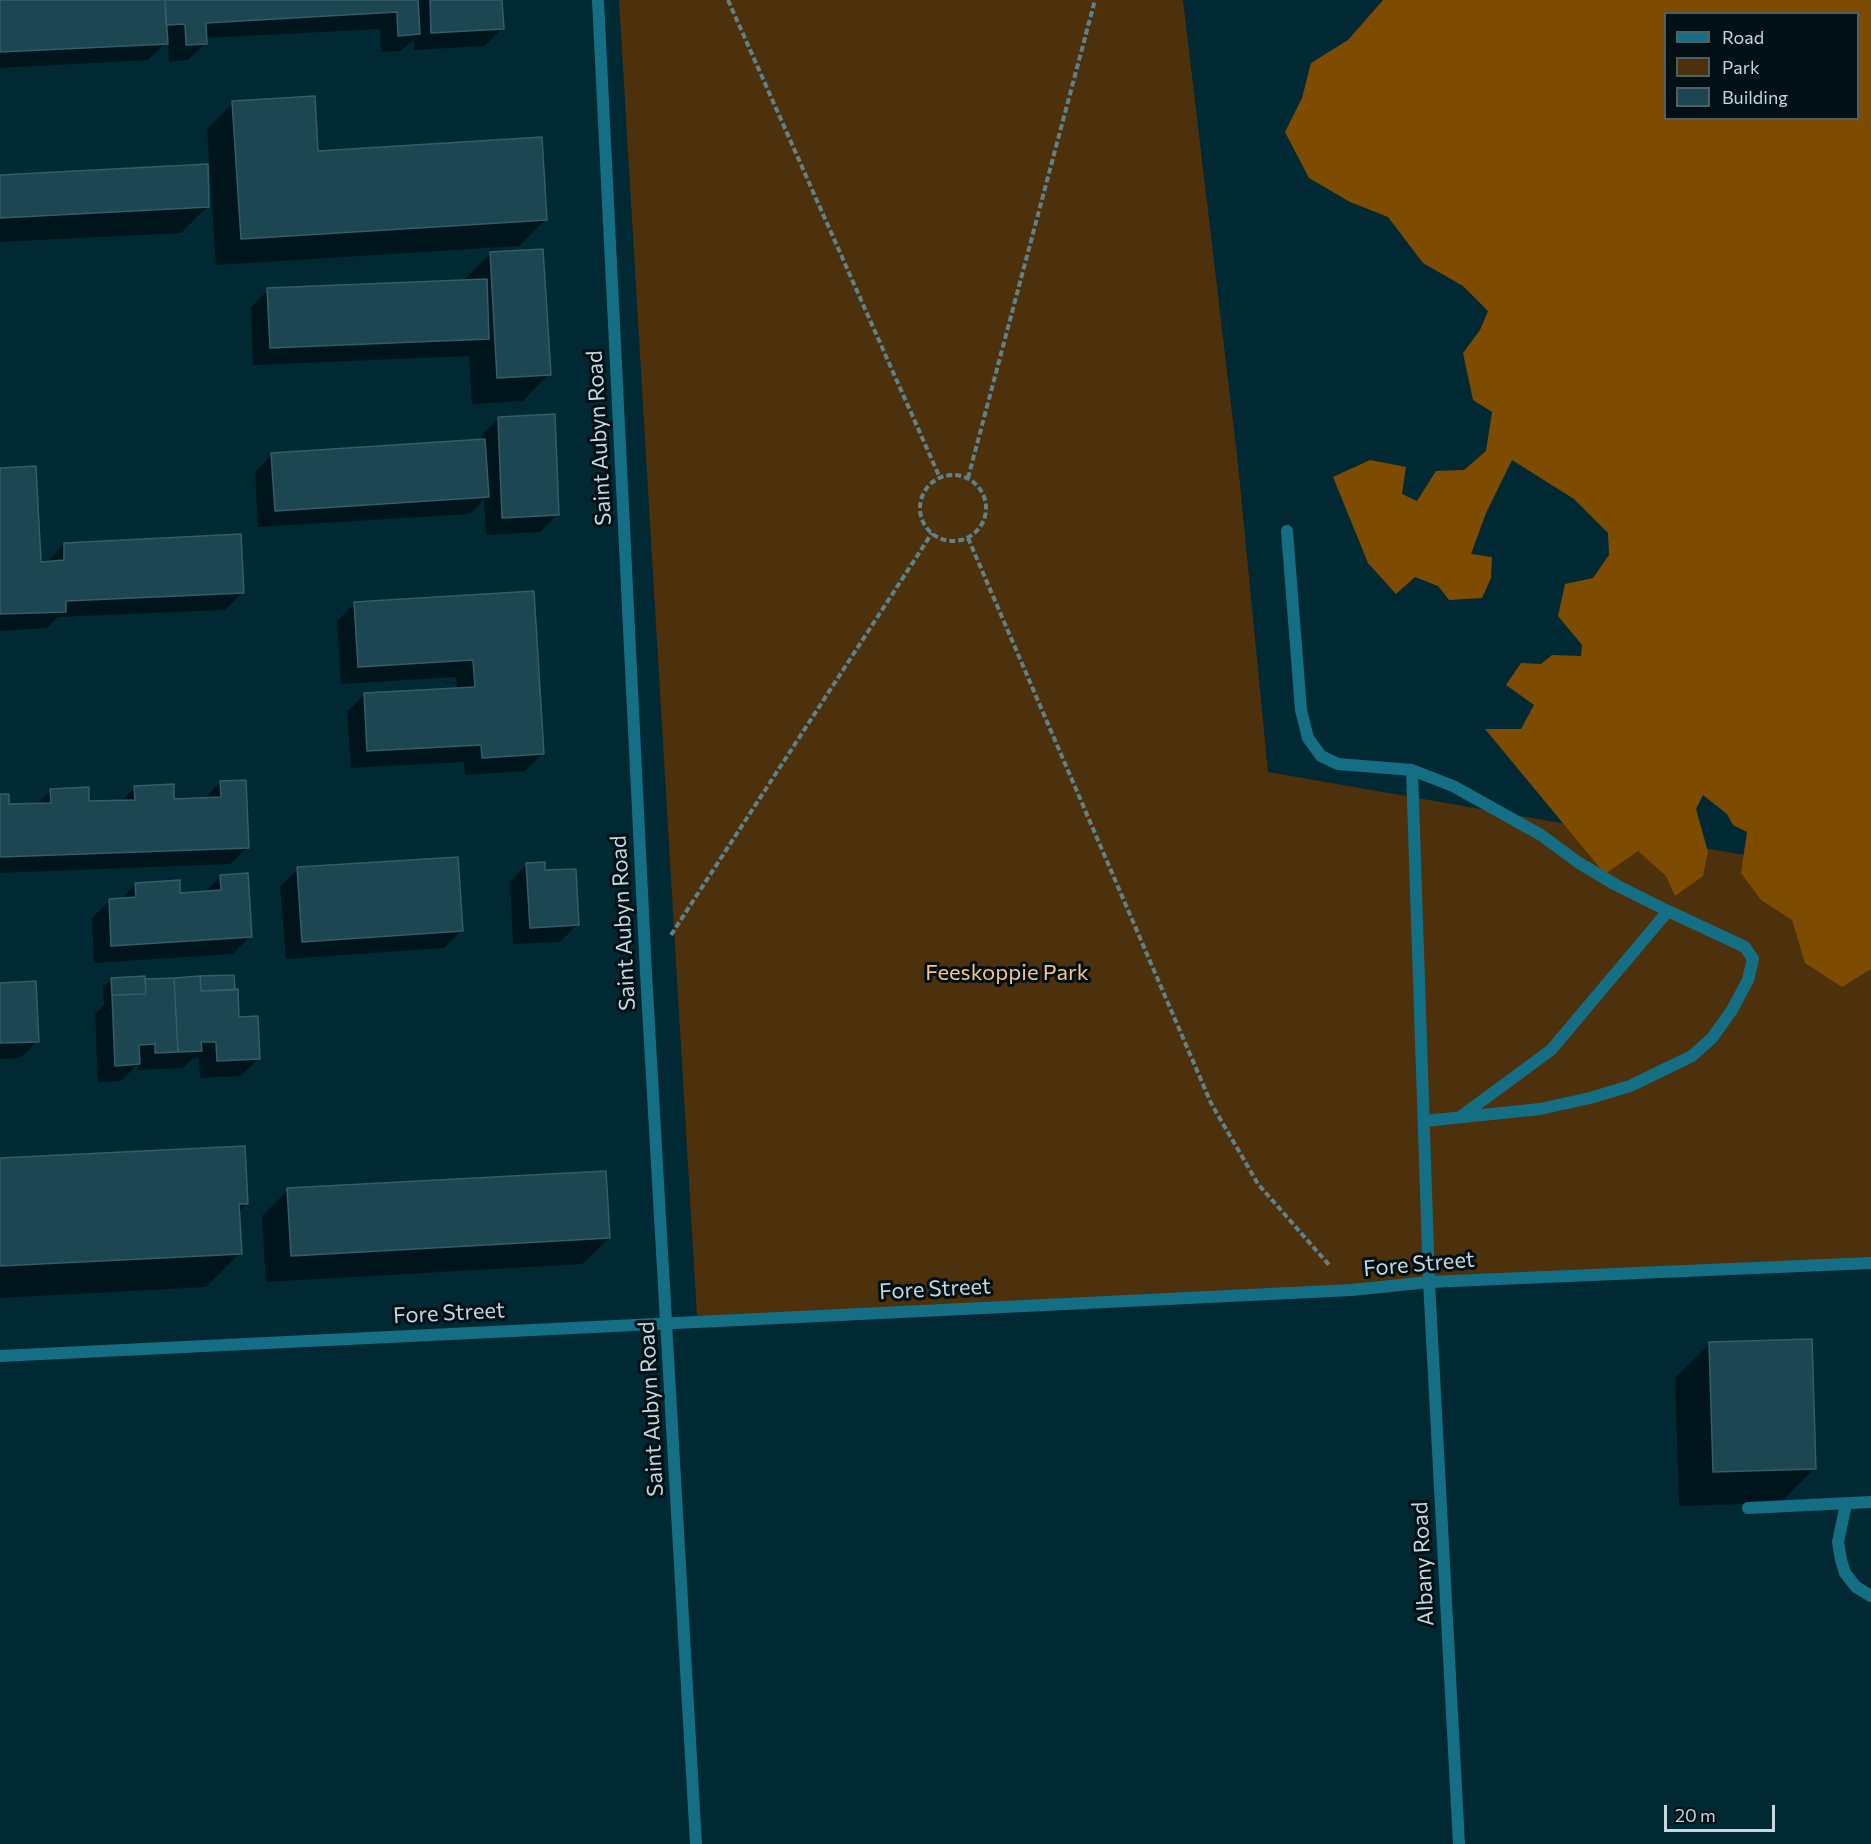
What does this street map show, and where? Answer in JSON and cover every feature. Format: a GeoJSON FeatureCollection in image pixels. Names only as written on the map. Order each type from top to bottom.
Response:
{"type":"FeatureCollection","features":[{"type":"Feature","properties":{"kind":"street","name":"Saint Aubyn Road"},"geometry":{"type":"LineString","coordinates":[[598,0],[646,973],[696,1844]]}},
{"type":"Feature","properties":{"kind":"street"},"geometry":{"type":"LineString","coordinates":[[1287,531],[1301,710],[1308,738],[1321,756],[1338,764],[1412,770],[1454,786],[1541,835],[1579,863],[1616,885],[1745,947],[1753,959],[1748,980],[1712,1038],[1692,1056],[1630,1086],[1540,1109],[1425,1121]]}},
{"type":"Feature","properties":{"kind":"street","name":"Albany Road"},"geometry":{"type":"LineString","coordinates":[[1412,770],[1429,1282],[1459,1844]]}},
{"type":"Feature","properties":{"kind":"street"},"geometry":{"type":"LineString","coordinates":[[1460,1117],[1551,1050],[1668,911]]}},
{"type":"Feature","properties":{"kind":"street","name":"Fore Street"},"geometry":{"type":"LineString","coordinates":[[0,1356],[1352,1290],[1429,1282],[1871,1263]]}},
{"type":"Feature","properties":{"kind":"street"},"geometry":{"type":"LineString","coordinates":[[1748,1508],[1871,1502]]}},
{"type":"Feature","properties":{"kind":"street"},"geometry":{"type":"LineString","coordinates":[[1846,1504],[1838,1542],[1841,1560],[1845,1573],[1856,1587],[1871,1596]]}},
{"type":"Feature","properties":{"kind":"path"},"geometry":{"type":"LineString","coordinates":[[728,0],[940,478]]}},
{"type":"Feature","properties":{"kind":"path"},"geometry":{"type":"LineString","coordinates":[[969,478],[1095,0]]}},
{"type":"Feature","properties":{"kind":"path"},"geometry":{"type":"LineString","coordinates":[[957,475],[969,478],[983,493],[986,514],[983,524],[968,538],[947,541],[932,533],[922,520],[921,497],[927,487],[940,478],[957,475]]}},
{"type":"Feature","properties":{"kind":"path"},"geometry":{"type":"LineString","coordinates":[[646,973],[932,533]]}},
{"type":"Feature","properties":{"kind":"path"},"geometry":{"type":"LineString","coordinates":[[968,538],[1211,1103],[1258,1184],[1352,1290]]}},
{"type":"Feature","properties":{"kind":"green space","name":"Feeskoppie Park"},"geometry":{"type":"Polygon","coordinates":[[[619,0],[1183,0],[1238,464],[1268,772],[1871,877],[1871,1257],[1326,1289],[697,1317],[619,0]]]}},
{"type":"Feature","properties":{"kind":"shaded area"},"geometry":{"type":"Polygon","coordinates":[[[1383,0],[1871,0],[1871,969],[1842,987],[1805,963],[1792,920],[1761,900],[1741,873],[1747,832],[1733,825],[1727,814],[1703,795],[1696,809],[1708,852],[1703,876],[1675,896],[1666,876],[1638,851],[1605,874],[1485,729],[1521,729],[1534,705],[1506,685],[1521,663],[1541,664],[1552,655],[1581,656],[1582,645],[1558,616],[1565,584],[1593,578],[1609,555],[1608,533],[1574,499],[1512,460],[1486,513],[1471,554],[1492,557],[1491,578],[1482,598],[1449,600],[1438,586],[1415,577],[1396,594],[1368,563],[1333,477],[1370,460],[1406,467],[1402,494],[1417,501],[1436,471],[1464,470],[1486,451],[1492,412],[1473,400],[1463,353],[1480,330],[1488,311],[1463,286],[1423,263],[1388,217],[1350,202],[1309,178],[1285,132],[1302,98],[1311,63],[1348,40],[1383,0]]]}},
{"type":"Feature","properties":{"kind":"building"},"geometry":{"type":"Polygon","coordinates":[[[0,0],[165,0],[168,44],[0,52],[0,0]]]}},
{"type":"Feature","properties":{"kind":"building"},"geometry":{"type":"Polygon","coordinates":[[[165,0],[418,0],[420,34],[398,36],[397,12],[206,23],[207,44],[186,45],[185,24],[166,25],[165,0]]]}},
{"type":"Feature","properties":{"kind":"building"},"geometry":{"type":"Polygon","coordinates":[[[430,0],[502,0],[504,29],[431,33],[430,0]]]}},
{"type":"Feature","properties":{"kind":"building"},"geometry":{"type":"Polygon","coordinates":[[[315,96],[318,151],[542,137],[547,220],[241,239],[232,101],[315,96]]]}},
{"type":"Feature","properties":{"kind":"building"},"geometry":{"type":"Polygon","coordinates":[[[208,164],[209,207],[0,218],[0,175],[208,164]]]}},
{"type":"Feature","properties":{"kind":"building"},"geometry":{"type":"Polygon","coordinates":[[[543,249],[551,375],[497,378],[490,252],[543,249]]]}},
{"type":"Feature","properties":{"kind":"building"},"geometry":{"type":"Polygon","coordinates":[[[487,279],[489,339],[270,348],[267,288],[487,279]]]}},
{"type":"Feature","properties":{"kind":"building"},"geometry":{"type":"Polygon","coordinates":[[[555,414],[559,515],[502,518],[498,417],[555,414]]]}},
{"type":"Feature","properties":{"kind":"building"},"geometry":{"type":"Polygon","coordinates":[[[485,439],[489,497],[275,511],[271,453],[485,439]]]}},
{"type":"Feature","properties":{"kind":"building"},"geometry":{"type":"Polygon","coordinates":[[[36,466],[41,562],[64,560],[64,543],[241,534],[244,593],[66,601],[66,612],[0,614],[0,468],[36,466]]]}},
{"type":"Feature","properties":{"kind":"building"},"geometry":{"type":"Polygon","coordinates":[[[534,591],[544,754],[482,758],[481,745],[367,751],[364,693],[475,687],[473,660],[358,667],[354,602],[534,591]]]}},
{"type":"Feature","properties":{"kind":"building"},"geometry":{"type":"Polygon","coordinates":[[[246,780],[249,848],[0,857],[0,794],[9,794],[9,804],[51,803],[50,789],[89,787],[89,801],[135,800],[134,786],[174,784],[174,799],[221,797],[220,781],[246,780]]]}},
{"type":"Feature","properties":{"kind":"building"},"geometry":{"type":"Polygon","coordinates":[[[458,857],[463,931],[302,942],[297,867],[458,857]]]}},
{"type":"Feature","properties":{"kind":"building"},"geometry":{"type":"Polygon","coordinates":[[[545,862],[545,870],[576,869],[579,925],[530,928],[526,863],[545,862]]]}},
{"type":"Feature","properties":{"kind":"building"},"geometry":{"type":"Polygon","coordinates":[[[248,873],[252,937],[111,946],[109,899],[136,897],[135,883],[180,880],[180,893],[221,890],[220,875],[248,873]]]}},
{"type":"Feature","properties":{"kind":"building"},"geometry":{"type":"Polygon","coordinates":[[[234,975],[235,990],[201,991],[200,976],[234,975]]]}},
{"type":"Feature","properties":{"kind":"building"},"geometry":{"type":"Polygon","coordinates":[[[145,976],[146,994],[112,995],[111,978],[145,976]]]}},
{"type":"Feature","properties":{"kind":"building"},"geometry":{"type":"Polygon","coordinates":[[[200,976],[201,991],[238,989],[239,1017],[258,1016],[260,1059],[217,1061],[216,1042],[201,1042],[202,1051],[178,1052],[174,978],[200,976]]]}},
{"type":"Feature","properties":{"kind":"building"},"geometry":{"type":"Polygon","coordinates":[[[174,978],[178,1052],[155,1053],[155,1044],[139,1045],[140,1064],[115,1066],[112,995],[146,994],[145,979],[174,978]]]}},
{"type":"Feature","properties":{"kind":"building"},"geometry":{"type":"Polygon","coordinates":[[[36,981],[39,1042],[0,1043],[0,983],[36,981]]]}},
{"type":"Feature","properties":{"kind":"building"},"geometry":{"type":"Polygon","coordinates":[[[245,1146],[248,1204],[239,1204],[242,1254],[0,1266],[0,1158],[245,1146]]]}},
{"type":"Feature","properties":{"kind":"building"},"geometry":{"type":"Polygon","coordinates":[[[606,1171],[610,1238],[291,1256],[287,1188],[606,1171]]]}},
{"type":"Feature","properties":{"kind":"building"},"geometry":{"type":"Polygon","coordinates":[[[1812,1339],[1816,1469],[1713,1472],[1709,1342],[1812,1339]]]}}]}
